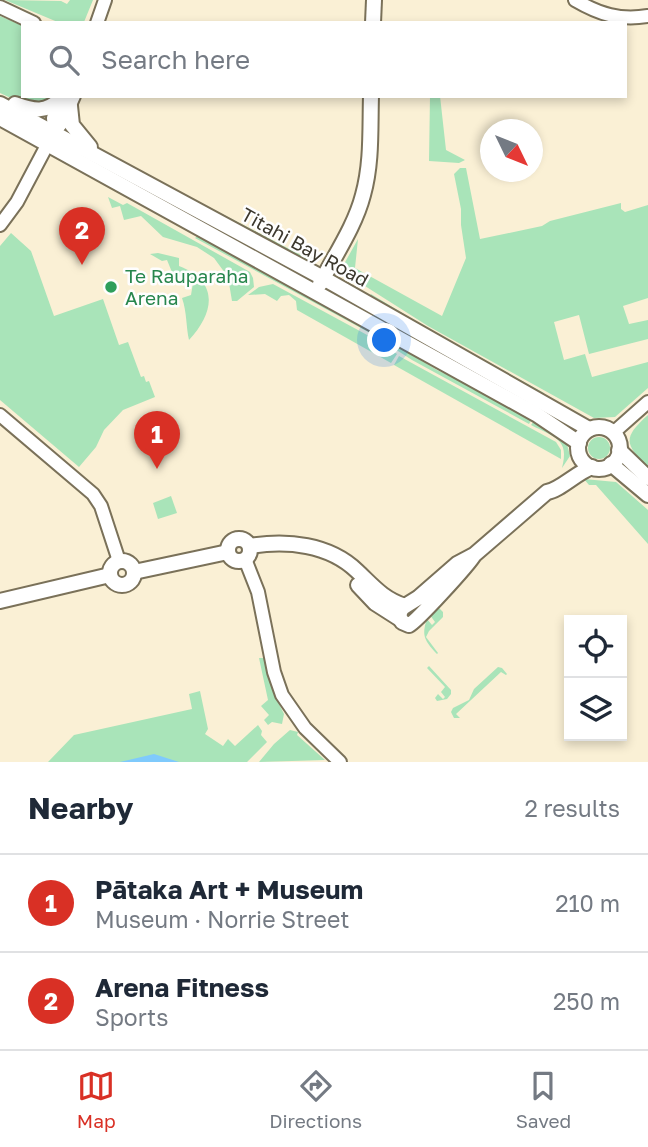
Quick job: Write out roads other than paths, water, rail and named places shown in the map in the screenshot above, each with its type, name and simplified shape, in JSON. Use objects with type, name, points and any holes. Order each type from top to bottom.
[{"type":"main road","points":[[373,21],[374,0]]},
{"type":"main road","points":[[315,292],[356,215],[363,196],[368,163],[371,98]]},
{"type":"main road","points":[[0,102],[42,111],[67,99],[75,131],[102,157]]},
{"type":"main road","name":"Titahi Bay Road","points":[[0,102],[51,138],[315,292],[536,414],[578,446]]},
{"type":"main road","name":"Titahi Bay Road","points":[[0,118],[102,157],[323,278],[589,429]]},
{"type":"main road","points":[[404,610],[457,564],[474,555],[547,492],[554,491],[578,472],[611,464],[619,450],[618,439],[605,428],[589,429],[571,463],[549,484],[547,492]]},
{"type":"main road","points":[[578,446],[582,460],[592,467]]},
{"type":"main road","points":[[619,450],[648,478]]},
{"type":"main road","points":[[611,464],[648,495]]},
{"type":"main road","points":[[134,572],[228,552],[230,544],[236,539],[244,540],[247,553],[267,543],[295,543],[337,554],[384,597],[404,610],[416,607],[419,617],[464,570],[474,555]]},
{"type":"main road","points":[[119,561],[130,564],[134,572],[131,580],[124,585],[115,582],[110,575],[112,566],[119,561]]},
{"type":"main road","points":[[0,601],[110,575]]},
{"type":"street","points":[[98,21],[105,0]]},
{"type":"street","points":[[575,0],[610,16],[648,16]]},
{"type":"street","points":[[0,8],[29,21]]},
{"type":"street","points":[[0,225],[17,202],[51,138],[53,118],[67,99]]},
{"type":"street","points":[[613,433],[648,402]]},
{"type":"street","points":[[0,415],[93,494],[101,506],[119,561]]},
{"type":"street","points":[[247,553],[274,672],[282,695],[305,728],[340,762]]},
{"type":"water","points":[[154,754],[179,762],[120,762]]},
{"type":"place","name":"Arena Fitness","points":[[82,265]]},
{"type":"place","name":"Te Rauparaha Arena","points":[[111,287]]},
{"type":"place","name":"Pātaka Art + Museum","points":[[157,469]]}]
